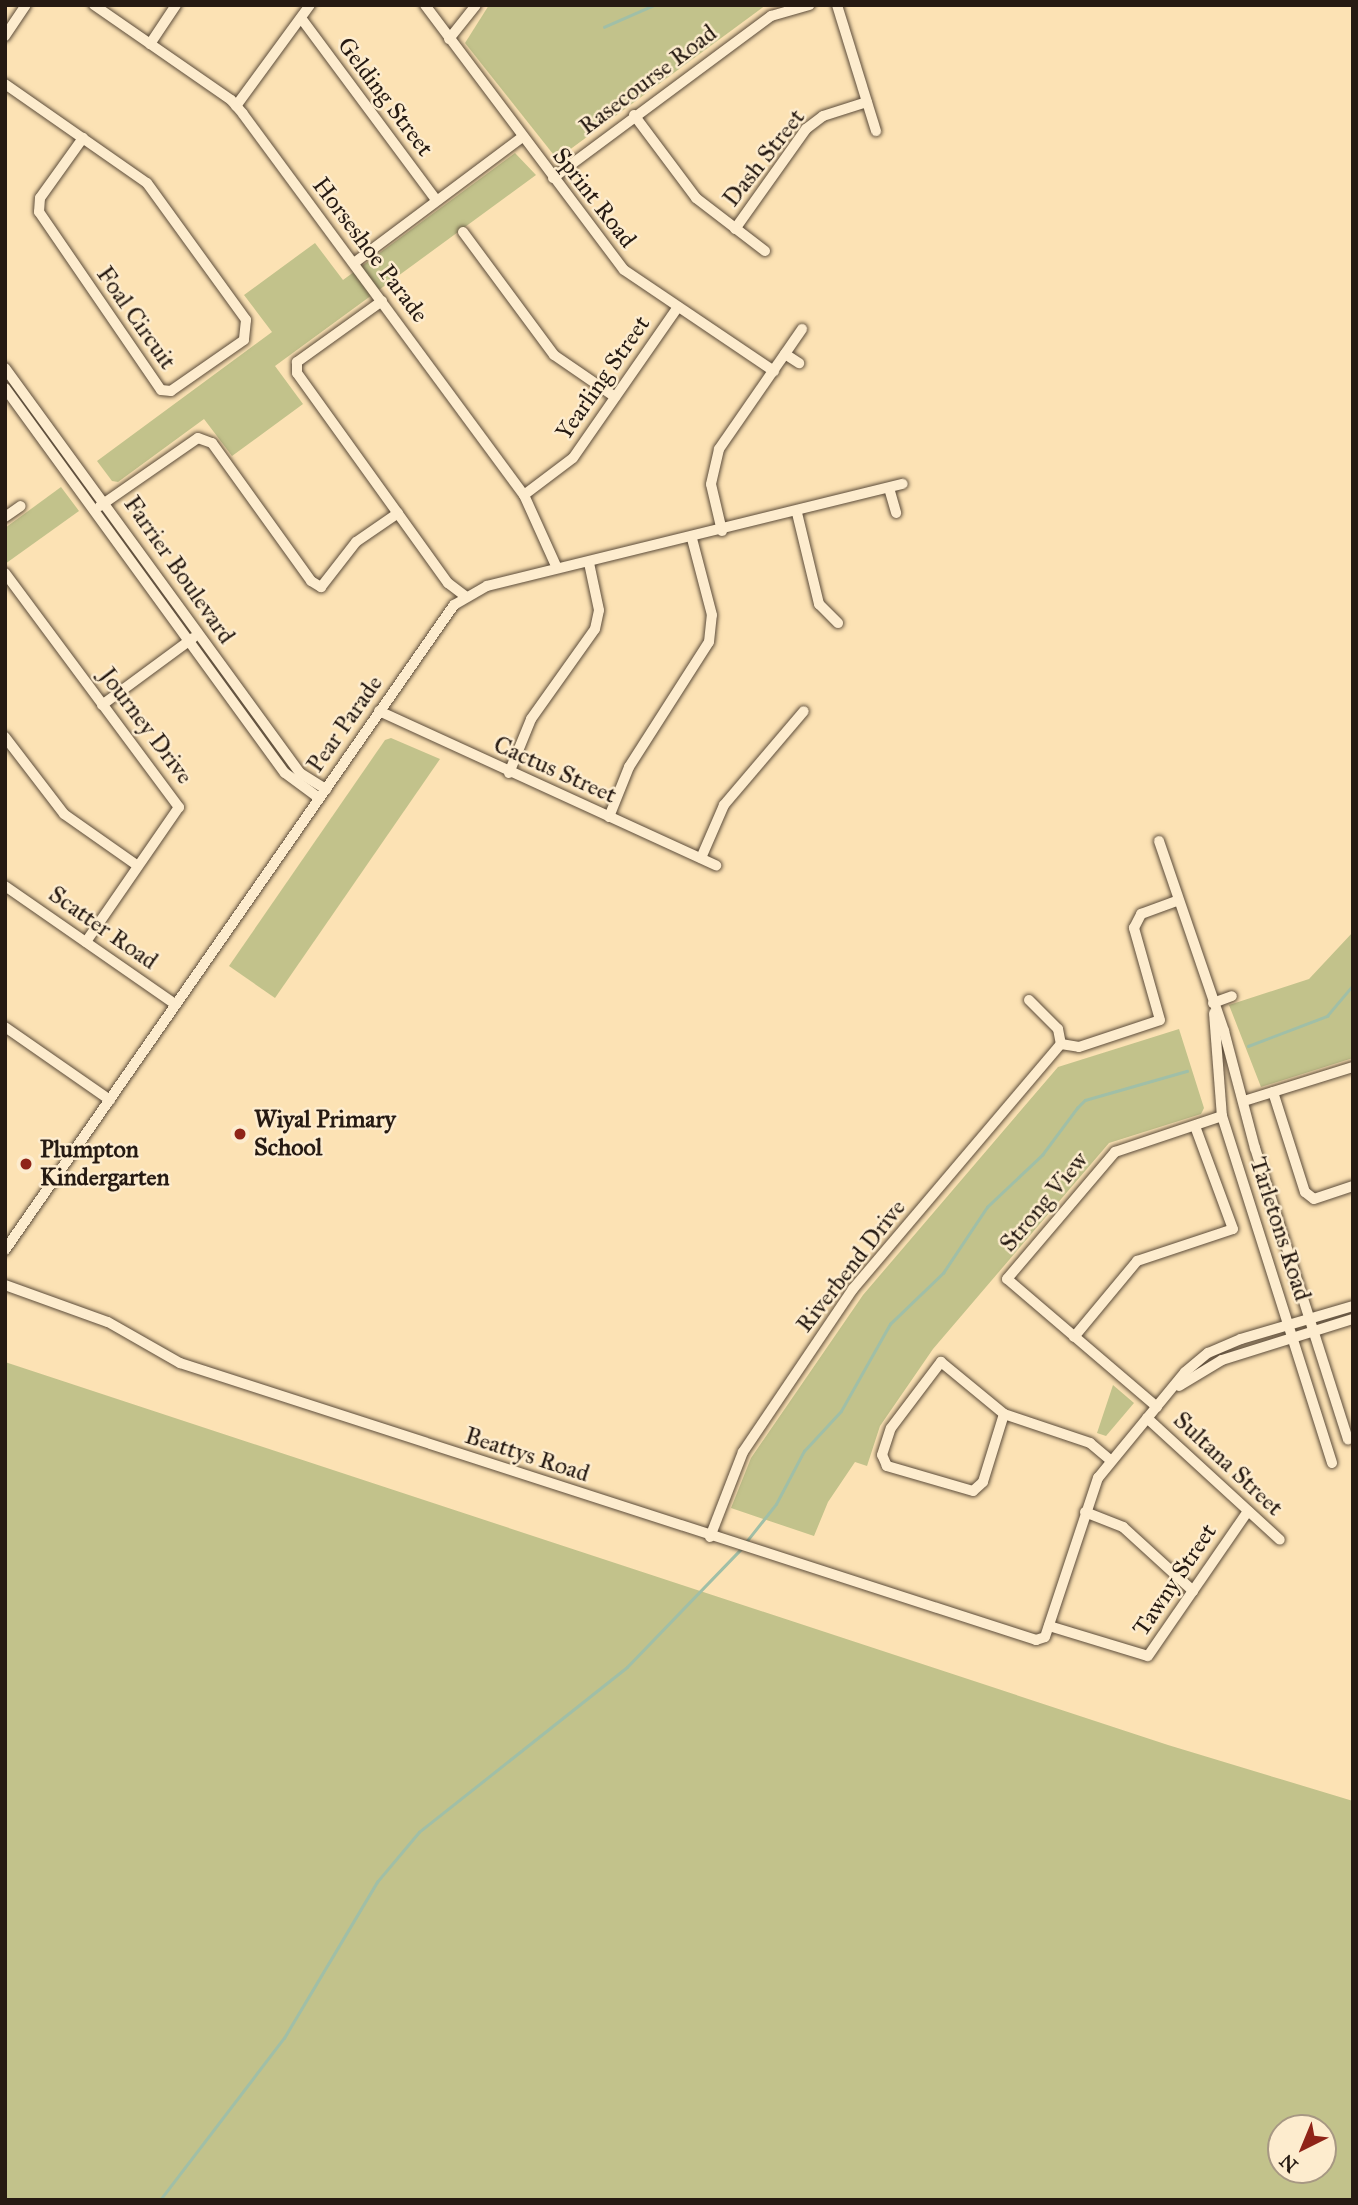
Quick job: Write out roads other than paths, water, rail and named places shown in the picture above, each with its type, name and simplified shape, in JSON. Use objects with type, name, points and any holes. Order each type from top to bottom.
[{"type":"street","points":[[5,36],[26,5]]},
{"type":"street","name":"Horseshoe Parade","points":[[94,5],[236,106],[524,495],[556,568]]},
{"type":"street","points":[[150,44],[176,5]]},
{"type":"street","points":[[236,106],[310,5]]},
{"type":"street","name":"Sprint Road","points":[[425,5],[521,138],[624,270],[774,371]]},
{"type":"street","points":[[449,39],[476,5]]},
{"type":"street","name":"Rasecourse Road","points":[[553,178],[771,16],[809,5]]},
{"type":"street","points":[[837,5],[876,131]]},
{"type":"street","name":"Gelding Street","points":[[301,18],[436,201]]},
{"type":"street","name":"Foal Circuit","points":[[5,84],[83,138],[147,183],[246,320],[244,340],[171,391],[161,390],[39,212],[40,198],[83,138]]},
{"type":"street","name":"Dash Street","points":[[735,229],[806,129],[823,116],[867,102]]},
{"type":"street","name":"Dash Street","points":[[635,115],[696,198],[765,251]]},
{"type":"street","points":[[354,264],[521,138]]},
{"type":"street","points":[[463,232],[554,355],[615,397]]},
{"type":"street","points":[[382,300],[298,362],[297,373],[448,583],[465,596],[556,568],[589,564],[903,484]]},
{"type":"street","name":"Yearling Street","points":[[524,495],[573,458],[678,307]]},
{"type":"street","points":[[722,531],[711,484],[716,458],[802,329]]},
{"type":"street","points":[[785,354],[799,363]]},
{"type":"street","name":"Farrier Boulevard","points":[[5,368],[100,506],[188,642],[285,773],[323,794]]},
{"type":"street","name":"Farrier Boulevard","points":[[5,388],[100,506],[300,773],[323,794]]},
{"type":"street","points":[[100,506],[168,456],[198,438],[212,443],[321,587],[328,584],[356,542],[398,513]]},
{"type":"street","points":[[889,488],[896,513]]},
{"type":"street","points":[[5,517],[21,506]]},
{"type":"street","points":[[797,513],[819,604],[838,623]]},
{"type":"street","points":[[609,817],[629,767],[709,642],[712,615],[692,539]]},
{"type":"street","points":[[509,773],[531,719],[595,629],[599,610],[589,564]]},
{"type":"street","name":"Journey Drive","points":[[6,576],[179,807],[86,942]]},
{"type":"street","name":"Pear Parade","points":[[5,1250],[379,711],[465,596]]},
{"type":"street","points":[[103,705],[197,635]]},
{"type":"street","name":"Cactus Street","points":[[379,711],[509,773],[716,864]]},
{"type":"street","points":[[701,858],[724,804],[804,711]]},
{"type":"street","points":[[5,737],[64,814],[138,866]]},
{"type":"street","name":"Tarletons Road","points":[[1159,841],[1244,1101],[1309,1333],[1348,1440]]},
{"type":"street","name":"Scatter Road","points":[[5,886],[176,1005]]},
{"type":"street","points":[[1029,1000],[1058,1029],[1061,1044],[1079,1047],[1160,1020],[1134,928],[1141,914],[1179,900]]},
{"type":"street","points":[[1213,1003],[1232,996]]},
{"type":"street","name":"Tarletons Road","points":[[1213,1003],[1222,1116],[1332,1464]]},
{"type":"street","points":[[5,1027],[110,1100]]},
{"type":"street","name":"Riverbend Drive","points":[[710,1537],[743,1452],[853,1289],[1061,1044]]},
{"type":"street","points":[[1244,1101],[1353,1067]]},
{"type":"street","points":[[1273,1092],[1309,1197],[1353,1186]]},
{"type":"street","name":"Strong View","points":[[1157,1407],[1007,1279],[1115,1152],[1222,1116]]},
{"type":"street","points":[[1074,1336],[1138,1261],[1233,1229],[1195,1126]]},
{"type":"street","name":"Beattys Road","points":[[5,1285],[108,1322],[180,1363],[710,1537],[1037,1640],[1047,1631]]},
{"type":"street","points":[[1047,1631],[1085,1512],[1110,1460],[1168,1394],[1208,1353],[1353,1306]]},
{"type":"street","points":[[1168,1394],[1222,1360],[1353,1319]]},
{"type":"street","points":[[1004,1414],[983,1482],[973,1491],[887,1466],[882,1455],[891,1428],[941,1362],[1004,1414],[1090,1443],[1110,1460]]},
{"type":"street","name":"Sultana Street","points":[[1147,1418],[1280,1540]]},
{"type":"street","name":"Tawny Street","points":[[1047,1631],[1149,1656],[1248,1511]]},
{"type":"street","points":[[1085,1512],[1123,1527],[1193,1591]]},
{"type":"waterway","points":[[604,27],[654,5]]},
{"type":"waterway","points":[[1248,1046],[1327,1016],[1353,985]]},
{"type":"waterway","points":[[746,1542],[776,1504],[804,1451],[841,1411],[890,1324],[943,1273],[987,1207],[1042,1155],[1077,1108],[1085,1100],[1187,1071]]},
{"type":"waterway","points":[[160,2200],[284,2038],[377,1882],[419,1832],[627,1667],[742,1548]]},
{"type":"place","name":"Wiyal Primary School","points":[[240,1134]]},
{"type":"place","name":"Plumpton Kindergarten","points":[[26,1164]]}]
